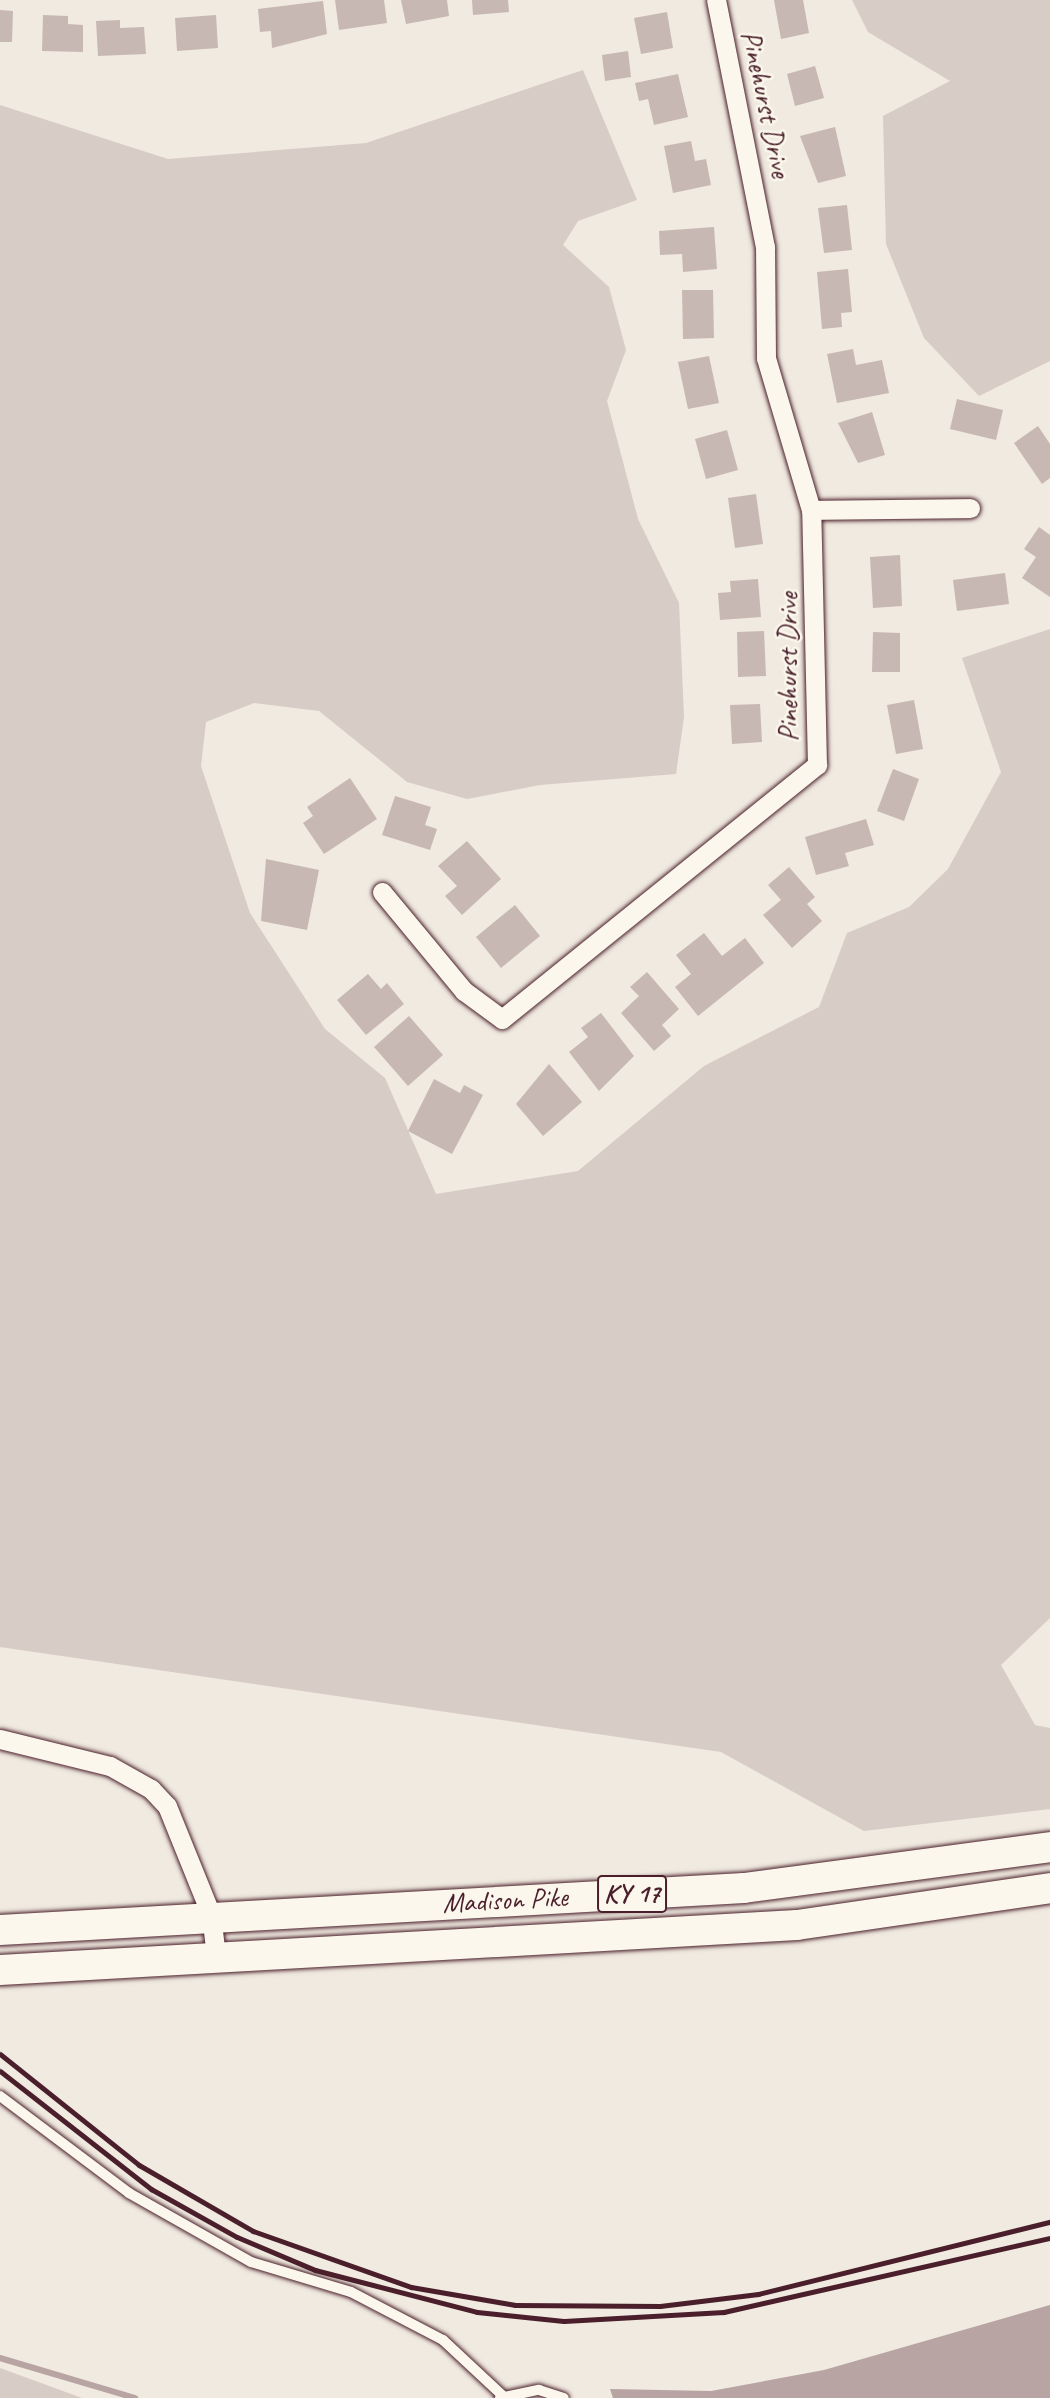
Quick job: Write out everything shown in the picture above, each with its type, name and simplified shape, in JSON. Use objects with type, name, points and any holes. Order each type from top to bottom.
[{"type":"main road","name":"Madison Pike","points":[[0,1930],[211,1915],[744,1888],[1050,1847]]},
{"type":"main road","name":"Madison Pike","points":[[4,1969],[216,1953],[797,1925],[1050,1888]]},
{"type":"street","name":"Pinehurst Drive","points":[[382,892],[464,991],[502,1018],[817,765],[811,510],[766,358],[765,247],[716,0]]},
{"type":"street","points":[[811,510],[970,508]]},
{"type":"street","points":[[0,1739],[110,1766],[152,1789],[167,1806],[211,1915],[216,1953]]},
{"type":"lane","points":[[0,2096],[129,2193],[251,2262],[351,2292],[443,2340],[501,2397],[538,2390],[564,2398]]},
{"type":"shaded area","points":[[852,0],[1050,0],[1050,361],[979,396],[924,338],[886,244],[883,116],[950,81],[868,32]]},
{"type":"shaded area","points":[[583,70],[637,200],[578,221],[563,245],[609,287],[626,350],[607,401],[638,519],[679,603],[684,717],[676,774],[540,785],[467,799],[407,782],[319,711],[254,703],[206,722],[201,766],[250,913],[325,1029],[385,1078],[436,1194],[578,1171],[704,1066],[819,1007],[847,933],[909,907],[948,869],[1001,772],[962,658],[1050,629],[1050,1618],[1001,1665],[1035,1725],[1050,1728],[1050,1809],[864,1831],[721,1752],[0,1647],[0,105],[168,159],[366,143]]},
{"type":"shaded area","points":[[1050,2305],[1050,2398],[613,2398],[610,2389],[711,2391],[824,2370]]},
{"type":"shaded area","points":[[0,2368],[82,2398],[0,2398]]},
{"type":"building","points":[[335,0],[384,0],[387,23],[339,30]]},
{"type":"building","points":[[401,0],[447,0],[449,16],[406,24]]},
{"type":"building","points":[[472,0],[508,0],[509,12],[473,15]]},
{"type":"building","points":[[774,0],[803,0],[809,33],[781,39]]},
{"type":"building","points":[[323,1],[327,34],[272,48],[271,31],[260,32],[258,9]]},
{"type":"building","points":[[0,10],[13,11],[12,42],[0,42]]},
{"type":"building","points":[[667,12],[673,48],[641,54],[634,18]]},
{"type":"building","points":[[43,15],[68,16],[68,24],[83,25],[83,52],[42,51]]},
{"type":"building","points":[[216,15],[218,48],[177,51],[175,18]]},
{"type":"building","points":[[120,20],[120,28],[144,27],[146,54],[98,56],[96,21]]},
{"type":"building","points":[[628,51],[631,77],[605,81],[602,55]]},
{"type":"building","points":[[815,66],[824,98],[795,106],[787,74]]},
{"type":"building","points":[[678,74],[688,117],[654,125],[648,99],[639,101],[635,83]]},
{"type":"building","points":[[835,127],[846,176],[818,183],[800,136]]},
{"type":"building","points":[[691,141],[695,161],[706,159],[711,185],[673,193],[664,146]]},
{"type":"building","points":[[847,205],[852,250],[824,253],[818,208]]},
{"type":"building","points":[[714,227],[717,269],[683,272],[682,254],[660,255],[659,231]]},
{"type":"building","points":[[848,269],[852,312],[841,313],[842,327],[822,329],[817,272]]},
{"type":"building","points":[[682,290],[713,290],[714,338],[683,339]]},
{"type":"building","points":[[853,349],[856,365],[882,360],[889,393],[837,403],[827,354]]},
{"type":"building","points":[[709,356],[719,403],[688,409],[678,362]]},
{"type":"building","points":[[957,399],[1003,410],[996,440],[950,429]]},
{"type":"building","points":[[872,412],[885,455],[858,463],[838,423]]},
{"type":"building","points":[[1038,426],[1050,444],[1050,478],[1042,484],[1014,443]]},
{"type":"building","points":[[727,430],[738,470],[706,479],[695,439]]},
{"type":"building","points":[[756,494],[763,544],[735,548],[728,498]]},
{"type":"building","points":[[1039,527],[1050,535],[1050,597],[1022,578],[1036,557],[1024,549]]},
{"type":"building","points":[[900,555],[902,606],[873,608],[870,557]]},
{"type":"building","points":[[1005,573],[1009,604],[957,611],[953,580]]},
{"type":"building","points":[[758,579],[761,617],[720,620],[718,593],[731,592],[730,581]]},
{"type":"building","points":[[764,631],[766,676],[738,677],[737,632]]},
{"type":"building","points":[[873,632],[900,633],[900,672],[872,672]]},
{"type":"building","points":[[914,700],[923,749],[896,754],[887,705]]},
{"type":"building","points":[[760,704],[762,742],[732,744],[730,705]]},
{"type":"building","points":[[893,769],[919,779],[904,821],[877,811]]},
{"type":"building","points":[[350,778],[377,819],[324,854],[303,823],[313,816],[307,807]]},
{"type":"building","points":[[395,796],[431,807],[425,825],[437,829],[430,850],[382,835]]},
{"type":"building","points":[[866,819],[874,845],[845,853],[849,866],[816,875],[805,837]]},
{"type":"building","points":[[467,841],[501,879],[462,915],[445,896],[457,886],[438,866]]},
{"type":"building","points":[[266,859],[319,870],[307,930],[261,921]]},
{"type":"building","points":[[789,867],[815,897],[807,904],[822,921],[792,948],[763,915],[781,900],[768,885]]},
{"type":"building","points":[[515,905],[540,936],[501,968],[476,937]]},
{"type":"building","points":[[704,933],[722,956],[745,938],[764,963],[698,1016],[675,987],[691,974],[676,955]]},
{"type":"building","points":[[647,972],[679,1009],[662,1025],[671,1036],[654,1051],[621,1013],[639,996],[630,987]]},
{"type":"building","points":[[368,974],[381,989],[387,983],[404,1004],[366,1035],[337,1000]]},
{"type":"building","points":[[601,1013],[634,1056],[599,1091],[569,1052],[588,1037],[581,1028]]},
{"type":"building","points":[[409,1016],[443,1055],[408,1086],[374,1047]]},
{"type":"building","points":[[549,1064],[582,1102],[543,1136],[516,1104]]},
{"type":"building","points":[[434,1079],[460,1093],[464,1085],[483,1095],[452,1154],[408,1131]]},
{"type":"waterway","points":[[0,2358],[135,2398]]},
{"type":"railway","points":[[0,2054],[139,2165],[253,2231],[411,2287],[515,2305],[660,2306],[758,2294],[1050,2222]]},
{"type":"railway","points":[[0,2071],[151,2189],[237,2237],[315,2270],[477,2312],[564,2321],[724,2312],[1050,2238]]}]
